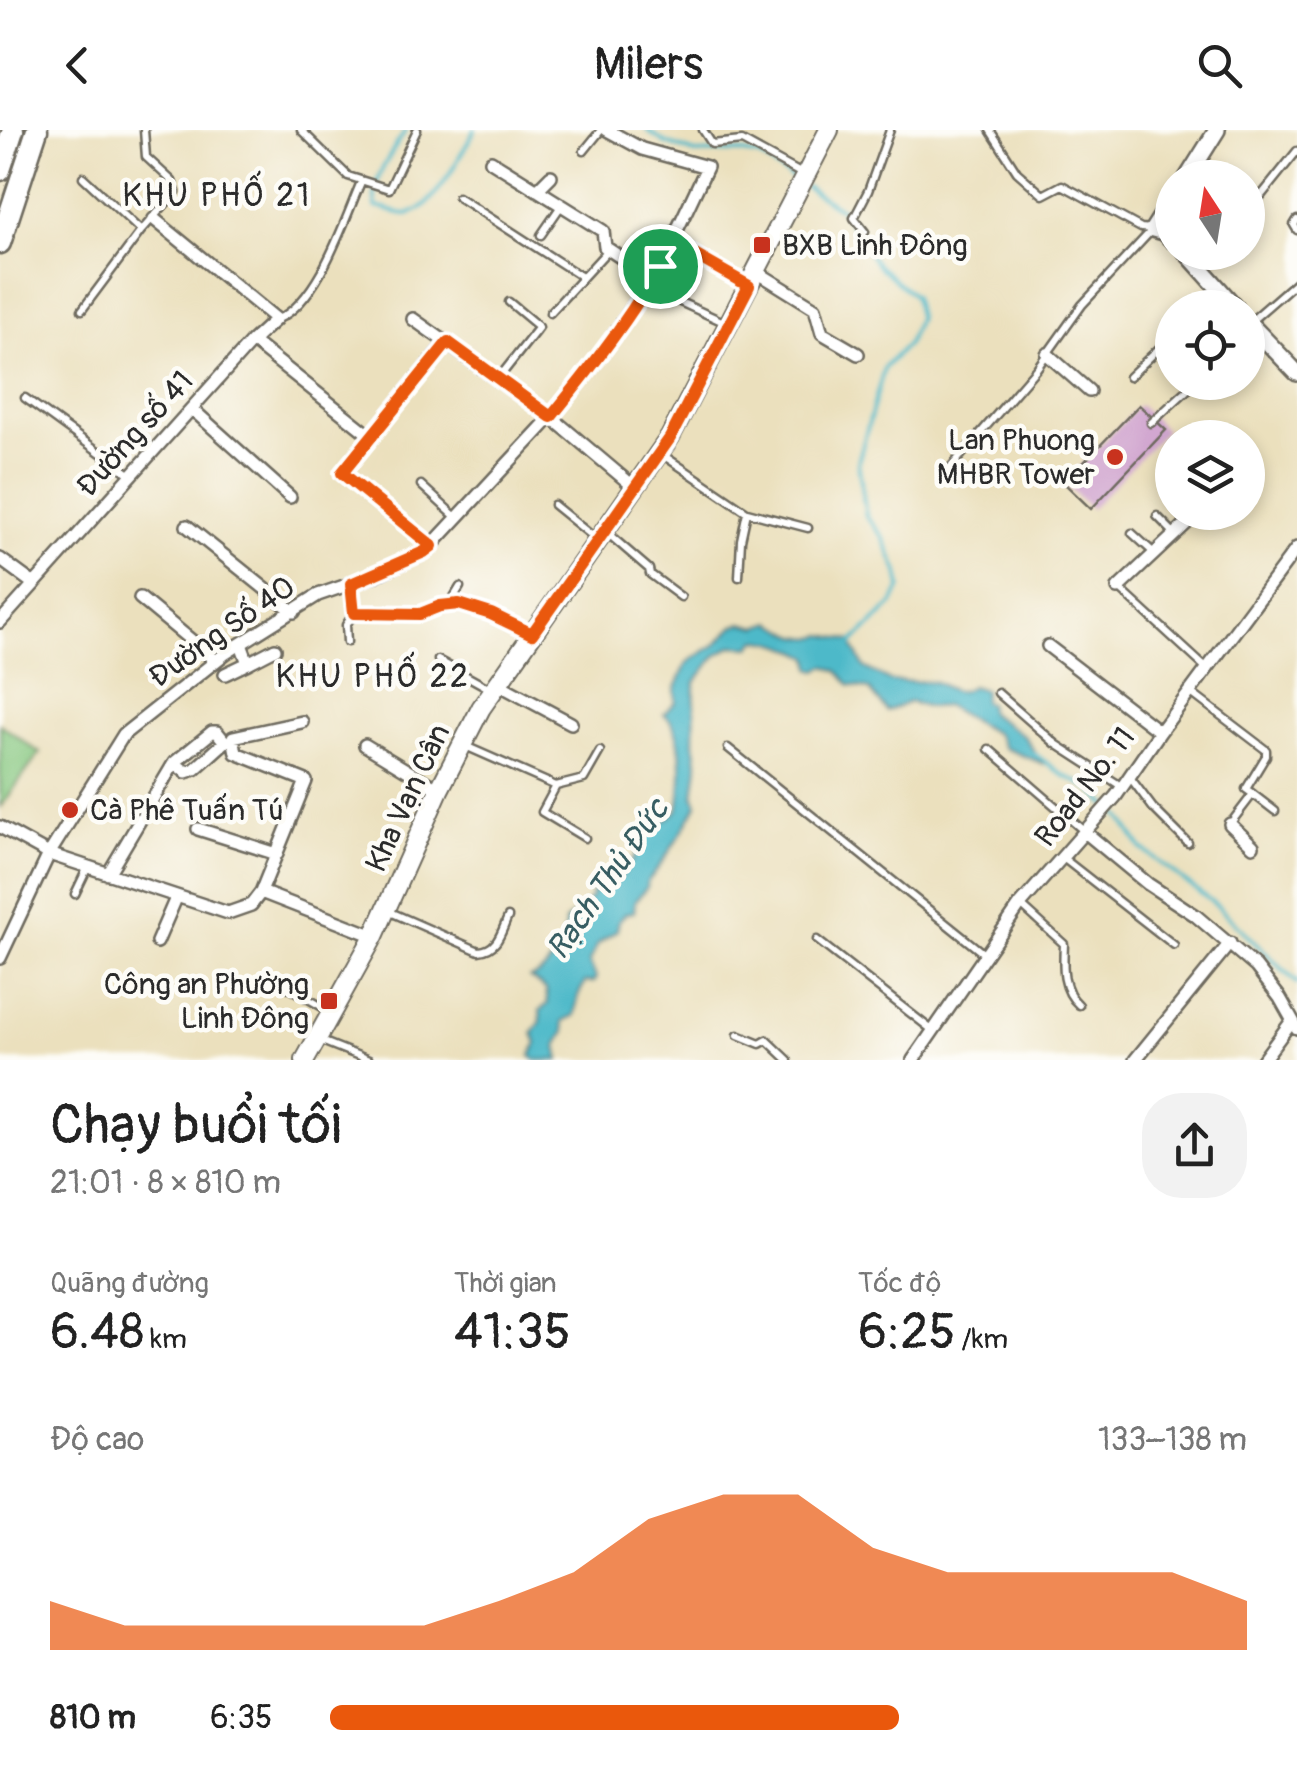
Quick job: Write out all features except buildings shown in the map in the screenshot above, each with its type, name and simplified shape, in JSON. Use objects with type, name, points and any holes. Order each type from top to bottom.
[{"type":"highway","points":[[0,170],[13,130]]},
{"type":"highway","points":[[0,243],[36,130]]},
{"type":"main road","points":[[805,176],[829,130]]},
{"type":"main road","name":"Kha Vạn Cân","points":[[305,1060],[387,911],[462,745],[496,687],[659,452],[805,176]]},
{"type":"street","name":"Đường Số 40","points":[[0,958],[49,854],[124,734],[216,660],[318,595],[432,546],[551,417],[595,363],[677,245],[707,167],[642,148],[604,130]]},
{"type":"street","points":[[1198,160],[1217,130]]},
{"type":"street","points":[[491,161],[602,231],[608,249],[652,278]]},
{"type":"street","points":[[538,190],[551,176]]},
{"type":"street","points":[[154,219],[276,320]]},
{"type":"street","points":[[1208,270],[1220,289]]},
{"type":"street","points":[[753,279],[815,308],[822,333],[858,354]]},
{"type":"street","points":[[413,319],[551,417],[634,488]]},
{"type":"street","name":"Đường số 41","points":[[0,622],[252,341],[276,320]]},
{"type":"street","points":[[252,341],[372,437]]},
{"type":"street","points":[[342,473],[448,342]]},
{"type":"street","points":[[1265,342],[1297,373]]},
{"type":"street","points":[[1047,354],[1090,391]]},
{"type":"street","points":[[192,409],[290,497]]},
{"type":"street","points":[[187,526],[294,612]]},
{"type":"street","points":[[1116,586],[1179,530]]},
{"type":"street","name":"Road No. 11","points":[[914,1059],[1020,904],[1122,786],[1297,549]]},
{"type":"street","points":[[0,559],[34,584]]},
{"type":"street","points":[[140,598],[216,660]]},
{"type":"street","points":[[240,644],[248,663]]},
{"type":"street","points":[[1048,646],[1160,732]]},
{"type":"street","points":[[226,674],[274,649]]},
{"type":"street","points":[[496,687],[570,724]]},
{"type":"street","points":[[0,827],[49,854],[176,898],[228,913],[252,905],[261,892],[306,781],[236,753],[234,737],[302,722]]},
{"type":"street","points":[[365,745],[439,790]]},
{"type":"street","points":[[108,874],[174,763]]},
{"type":"street","points":[[1230,824],[1253,846]]},
{"type":"street","points":[[198,829],[277,854]]},
{"type":"street","points":[[1087,830],[1148,884],[1195,914],[1230,944],[1256,967],[1280,998],[1294,1025],[1263,1060]]},
{"type":"street","points":[[261,892],[374,936]]},
{"type":"street","points":[[157,942],[176,898]]},
{"type":"street","points":[[1134,1060],[1230,944]]},
{"type":"lane","points":[[82,310],[141,231],[176,192],[172,181],[146,156],[144,130]]},
{"type":"lane","points":[[300,130],[339,168],[361,182],[389,188],[417,130]]},
{"type":"lane","points":[[584,151],[604,130]]},
{"type":"lane","points":[[704,130],[712,144],[742,141],[805,176]]},
{"type":"lane","points":[[865,232],[854,218],[868,192],[890,130]]},
{"type":"lane","points":[[990,130],[1017,172],[1043,195],[1062,185],[1141,228],[1153,229]]},
{"type":"lane","points":[[1265,191],[1297,152]]},
{"type":"lane","points":[[83,177],[141,231]]},
{"type":"lane","points":[[276,320],[290,314],[318,278],[361,182]]},
{"type":"lane","points":[[458,197],[582,278]]},
{"type":"lane","points":[[541,235],[562,205]]},
{"type":"lane","points":[[1297,220],[1297,230]]},
{"type":"lane","points":[[945,474],[1047,354],[1082,305],[1153,229]]},
{"type":"lane","points":[[677,245],[753,279]]},
{"type":"lane","points":[[550,313],[608,249]]},
{"type":"lane","points":[[1265,312],[1297,281]]},
{"type":"lane","points":[[666,296],[729,324]]},
{"type":"lane","points":[[498,379],[540,327],[509,302]]},
{"type":"lane","points":[[1129,377],[1155,352]]},
{"type":"lane","points":[[25,398],[132,475]]},
{"type":"lane","points":[[1152,423],[1177,400]]},
{"type":"lane","points":[[659,452],[747,512],[808,528]]},
{"type":"lane","points":[[342,473],[432,546]]},
{"type":"lane","points":[[421,485],[458,518]]},
{"type":"lane","points":[[554,505],[650,568],[650,574],[681,596]]},
{"type":"lane","points":[[738,577],[747,512]]},
{"type":"lane","points":[[1171,530],[1175,534]]},
{"type":"lane","points":[[1132,533],[1154,553]]},
{"type":"lane","points":[[346,642],[346,625],[354,613],[351,584]]},
{"type":"lane","points":[[1116,586],[1207,668]]},
{"type":"lane","points":[[459,604],[454,596],[460,587]]},
{"type":"lane","points":[[354,613],[420,614],[459,604],[532,634]]},
{"type":"lane","points":[[438,660],[496,687]]},
{"type":"lane","points":[[1190,692],[1266,750],[1246,789],[1275,812]]},
{"type":"lane","points":[[998,693],[1056,744],[1152,808],[1188,842]]},
{"type":"lane","points":[[462,745],[556,786],[584,779],[600,752]]},
{"type":"lane","points":[[728,748],[985,954]]},
{"type":"lane","points":[[989,748],[1087,830]]},
{"type":"lane","points":[[556,786],[542,812],[585,838]]},
{"type":"lane","points":[[1230,824],[1252,794]]},
{"type":"lane","points":[[1063,858],[1174,945]]},
{"type":"lane","points":[[76,894],[88,868]]},
{"type":"lane","points":[[1020,904],[1064,944],[1062,972],[1072,999],[1080,1005]]},
{"type":"lane","points":[[387,911],[479,951],[497,942],[508,918]]},
{"type":"lane","points":[[818,940],[932,1030]]},
{"type":"lane","points":[[272,978],[332,1013]]},
{"type":"lane","points":[[738,1036],[760,1044],[768,1040],[788,1060]]},
{"type":"lane","points":[[318,1039],[368,1060]]},
{"type":"green space","points":[[0,724],[40,753],[0,808]]},
{"type":"water","name":"Rạch Thủ Đức","points":[[772,622],[797,636],[824,635],[850,640],[864,667],[890,681],[935,682],[954,691],[971,686],[984,690],[983,702],[988,704],[989,713],[1024,736],[1042,763],[1004,748],[996,734],[946,706],[909,702],[887,711],[869,689],[850,685],[838,671],[826,666],[812,669],[810,657],[791,648],[757,640],[751,647],[732,646],[716,656],[695,682],[697,805],[635,901],[634,912],[626,913],[617,930],[598,944],[589,962],[596,977],[594,982],[585,982],[575,1015],[563,1022],[565,1032],[557,1045],[560,1060],[536,1060],[531,1056],[537,1043],[533,1033],[541,1021],[540,1010],[548,1004],[546,989],[530,978],[544,970],[555,955],[565,922],[590,899],[592,892],[609,888],[621,876],[648,826],[662,823],[678,810],[679,745],[664,714],[676,702],[675,690],[687,663],[715,645],[734,626],[742,623],[758,627]]},
{"type":"waterway","name":"Rạch Thủ Đức","points":[[406,130],[384,167],[375,197],[376,207],[407,214],[417,211],[437,193],[475,130]]},
{"type":"waterway","name":"Rạch Thủ Đức","points":[[647,130],[664,142],[695,153],[739,152],[759,156],[794,179]]},
{"type":"waterway","name":"Rạch Thủ Đức","points":[[806,187],[844,211],[878,266],[914,296],[918,318],[908,343],[884,368],[858,462],[866,516],[883,537],[901,587],[893,604],[851,644]]},
{"type":"waterway","points":[[1035,754],[1089,788],[1122,819],[1141,848],[1216,905],[1297,983]]},
{"type":"place","name":"BXB Linh Đông","points":[[762,245]]},
{"type":"place","name":"Lan Phuong MHBR Tower","points":[[1115,457]]},
{"type":"place","name":"Cà Phê Tuấn Tú","points":[[70,810]]},
{"type":"place","name":"Công an Phường Linh Đông","points":[[329,1001]]},
{"type":"district","name":"KHU PHỐ 21","points":[[217,196]]},
{"type":"district","name":"KHU PHỐ 22","points":[[373,677]]},
{"type":"route","points":[[672,242],[749,286],[670,438],[532,634],[459,604],[411,615],[354,613],[351,584],[432,546],[342,473],[448,342],[551,417],[595,363],[660,266],[672,242]]}]
